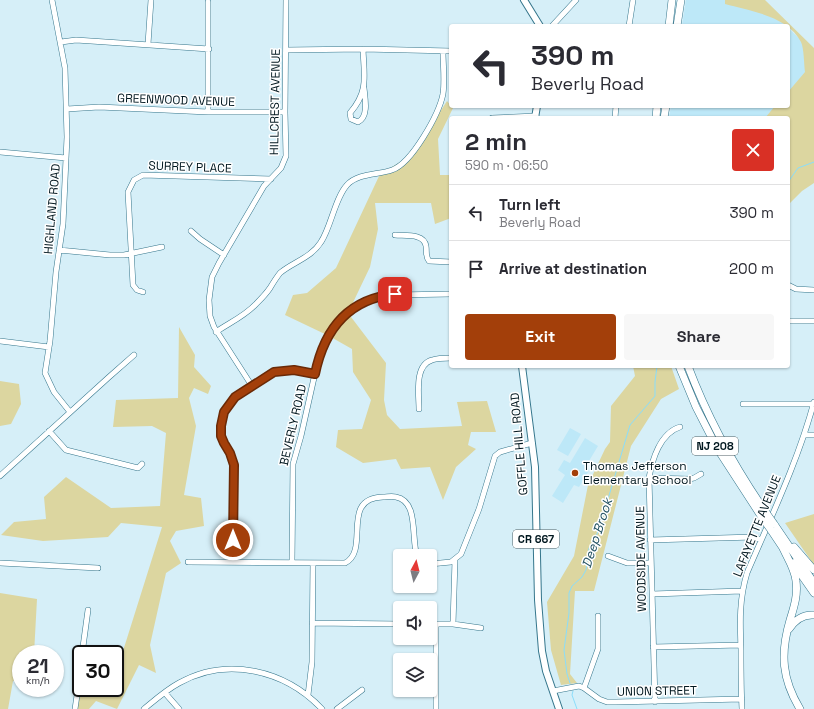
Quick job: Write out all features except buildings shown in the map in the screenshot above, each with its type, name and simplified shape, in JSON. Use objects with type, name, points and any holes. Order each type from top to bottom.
[{"type":"highway","points":[[669,24],[672,0]]},
{"type":"highway","points":[[678,24],[681,0]]},
{"type":"highway","name":"NJ 208","points":[[681,368],[696,408],[716,448],[765,516]]},
{"type":"highway","name":"NJ 208","points":[[689,368],[703,404],[723,444],[772,527],[814,583]]},
{"type":"highway","points":[[772,527],[814,570]]},
{"type":"highway","name":"NJ 208","points":[[772,527],[781,544],[814,593]]},
{"type":"highway","points":[[781,544],[795,575],[797,586],[784,653],[785,675],[789,689],[800,709]]},
{"type":"highway","points":[[786,638],[790,627],[797,619],[806,615],[814,615]]},
{"type":"main road","points":[[524,0],[539,24]]},
{"type":"main road","name":"GOFFLE HILL ROAD","points":[[522,368],[535,467],[539,620],[544,665],[559,709]]},
{"type":"street","name":"HIGHLAND ROAD","points":[[52,0],[65,68],[67,109],[63,224],[56,272],[49,347],[45,367],[46,376],[54,392],[70,412]]},
{"type":"street","points":[[148,44],[151,0]]},
{"type":"street","name":"HILLCREST AVENUE","points":[[252,386],[216,332],[210,316],[208,300],[214,272],[264,186],[281,168],[286,156],[286,0]]},
{"type":"street","points":[[554,24],[576,0]]},
{"type":"street","points":[[629,24],[633,0]]},
{"type":"street","points":[[208,2],[208,112]]},
{"type":"street","points":[[61,42],[76,40],[208,49]]},
{"type":"street","points":[[364,49],[364,88],[366,103],[363,118],[358,122],[351,119],[350,113],[361,99],[364,88]]},
{"type":"street","points":[[286,50],[364,49],[449,51]]},
{"type":"street","points":[[216,332],[255,305],[281,273],[309,255],[316,248],[322,241],[342,193],[348,183],[364,176],[393,170],[411,155],[441,103],[443,89],[443,51]]},
{"type":"street","name":"GREENWOOD AVENUE","points":[[67,109],[99,107],[208,112],[285,112]]},
{"type":"street","points":[[0,152],[66,158]]},
{"type":"street","name":"SURREY PLACE","points":[[143,292],[137,290],[132,285],[128,192],[131,183],[137,177],[142,175],[271,179]]},
{"type":"street","points":[[191,231],[205,243],[224,255]]},
{"type":"street","points":[[395,235],[417,236],[422,239],[426,245],[427,257],[429,261],[449,262]]},
{"type":"street","points":[[59,250],[110,255],[131,254],[162,247]]},
{"type":"street","points":[[790,286],[796,289],[814,290]]},
{"type":"street","name":"BEVERLY ROAD","points":[[292,562],[293,464],[301,436],[320,352],[328,337],[340,320],[353,309],[372,299],[387,295],[449,294]]},
{"type":"street","points":[[790,321],[814,321]]},
{"type":"street","points":[[0,342],[49,347]]},
{"type":"street","points":[[0,476],[134,356]]},
{"type":"street","points":[[420,409],[420,374],[422,368],[426,363],[432,360],[449,358]]},
{"type":"street","points":[[233,562],[234,465],[230,453],[222,439],[221,426],[224,412],[235,397],[268,375],[278,371],[294,370],[315,374]]},
{"type":"street","points":[[743,404],[814,403]]},
{"type":"street","name":"LAFAYETTE AVENUE","points":[[742,709],[740,602],[742,591],[747,573],[794,462],[814,403]]},
{"type":"street","name":"WOODSIDE AVENUE","points":[[655,702],[649,478],[653,459],[662,441],[674,429],[680,427]]},
{"type":"street","points":[[49,431],[66,450],[138,468],[142,464]]},
{"type":"street","points":[[804,435],[814,435]]},
{"type":"street","points":[[437,564],[455,560],[461,554],[479,509],[495,456],[500,452],[532,443]]},
{"type":"street","points":[[649,478],[689,479],[701,474]]},
{"type":"street","points":[[188,562],[342,563],[350,559],[354,552],[360,509],[365,502],[372,497],[396,497],[401,498],[407,503],[411,511],[416,549]]},
{"type":"street","points":[[650,540],[754,537],[761,540]]},
{"type":"street","points":[[608,556],[628,563],[651,563]]},
{"type":"street","points":[[453,624],[455,560]]},
{"type":"street","points":[[308,696],[312,662],[313,562]]},
{"type":"street","points":[[0,563],[98,568]]},
{"type":"street","points":[[652,594],[742,591]]},
{"type":"street","points":[[83,645],[88,610]]},
{"type":"street","points":[[553,691],[575,686],[584,688],[598,649],[598,616]]},
{"type":"street","points":[[312,623],[393,624]]},
{"type":"street","points":[[437,624],[453,624],[482,628]]},
{"type":"street","points":[[436,645],[436,709]]},
{"type":"street","points":[[653,648],[740,645]]},
{"type":"street","points":[[144,709],[179,683],[200,674],[238,669],[270,675],[286,681],[308,696],[322,709]]},
{"type":"street","name":"UNION STREET","points":[[584,688],[599,699],[607,702],[742,699]]},
{"type":"street","points":[[337,709],[362,690]]},
{"type":"street","points":[[165,692],[179,709]]},
{"type":"street","points":[[75,709],[77,697]]},
{"type":"shaded area","points":[[686,0],[757,0],[784,24],[682,24]]},
{"type":"shaded area","points":[[725,0],[765,0],[790,24],[784,24],[778,20],[757,12],[725,4]]},
{"type":"shaded area","points":[[790,24],[814,48],[814,183],[802,191],[790,203],[790,116],[767,116],[773,108],[790,108],[790,90],[805,72],[802,45],[795,33],[790,29]]},
{"type":"shaded area","points":[[790,30],[814,52],[789,116],[669,116],[671,108],[790,108]]},
{"type":"shaded area","points":[[447,101],[449,103],[449,108],[453,108],[438,139],[440,175],[449,175],[449,219],[435,224],[431,203],[375,203],[378,229],[370,267],[348,313],[386,363],[384,400],[387,415],[400,429],[462,426],[457,402],[487,401],[496,432],[471,432],[468,445],[476,449],[456,467],[443,500],[430,467],[401,469],[396,459],[363,463],[336,447],[338,430],[362,429],[371,400],[353,372],[352,349],[285,315],[293,295],[307,293],[336,268],[380,174],[412,155]]},
{"type":"shaded area","points":[[179,327],[195,355],[194,367],[211,386],[208,394],[194,388],[189,398],[196,426],[184,495],[201,498],[204,526],[176,531],[170,541],[181,563],[166,573],[150,645],[156,673],[139,665],[124,695],[124,648],[162,527],[121,523],[108,537],[43,541],[1,535],[14,522],[46,519],[44,497],[66,477],[111,508],[160,506],[166,433],[152,426],[113,427],[116,400],[178,398]]},
{"type":"shaded area","points":[[633,368],[672,368],[679,389],[661,399],[631,446],[594,591],[575,591],[570,674],[577,683],[561,685],[551,650],[547,602],[574,556],[588,485],[605,449],[610,442],[611,406],[635,376]]},
{"type":"shaded area","points":[[0,381],[19,384],[21,404],[11,424],[0,426]]},
{"type":"shaded area","points":[[570,428],[581,434],[568,456],[557,450]]},
{"type":"shaded area","name":"Thomas Jefferson Elementary School","points":[[585,438],[598,446],[586,466],[590,469],[579,487],[574,485],[563,503],[552,496],[565,475],[558,470],[564,460],[570,463]]},
{"type":"shaded area","points":[[814,514],[814,565],[785,523]]},
{"type":"shaded area","points":[[0,593],[37,599],[34,645],[12,645],[12,687],[8,709],[0,709]]},
{"type":"shaded area","points":[[77,697],[123,697],[117,709],[96,701],[89,709],[75,709]]},
{"type":"waterway","name":"Deep Brook","points":[[790,179],[798,168],[814,162]]},
{"type":"waterway","name":"Deep Brook","points":[[570,683],[567,674],[564,650],[569,613],[569,593],[572,586],[582,577],[586,570],[589,548],[595,539],[600,526],[630,425],[655,396],[657,368]]},
{"type":"waterway","name":"Deep Brook","points":[[573,691],[572,695],[577,709]]},
{"type":"place","name":"Thomas Jefferson Elementary School","points":[[575,473]]},
{"type":"route","points":[[233,540],[234,465],[230,453],[221,436],[221,421],[228,405],[235,397],[274,372],[294,370],[315,374],[320,352],[337,323],[346,314],[364,302],[395,294]]}]
